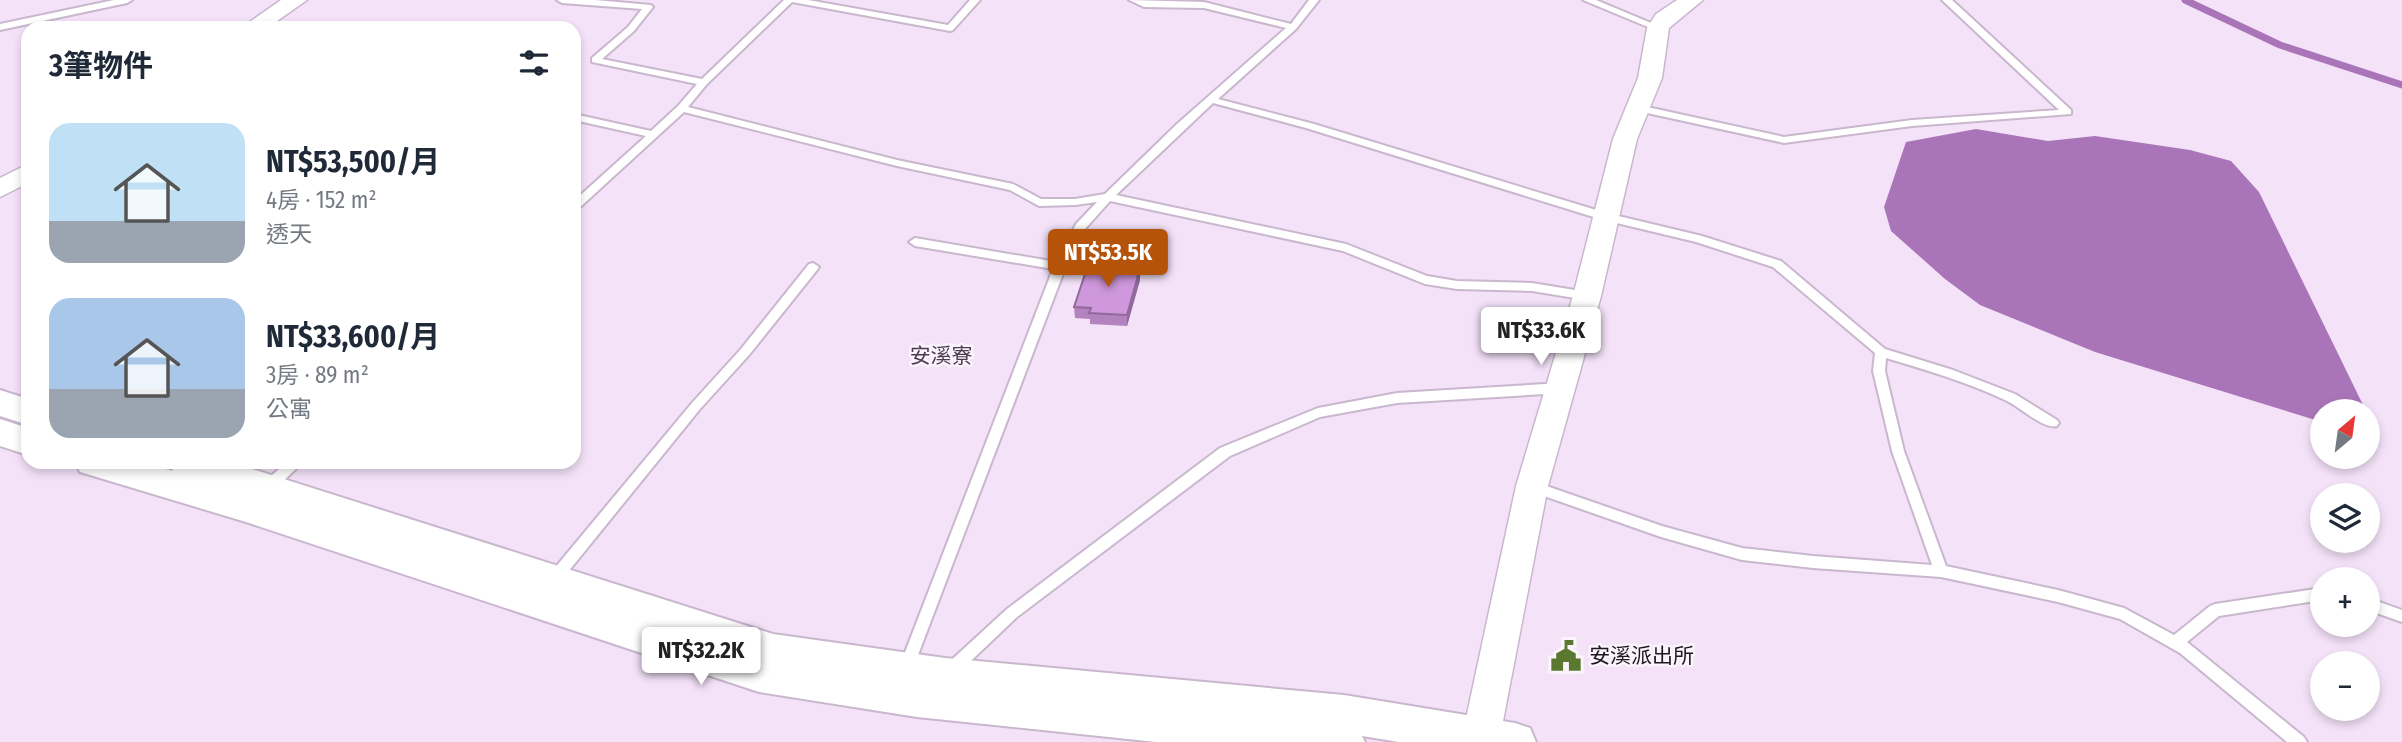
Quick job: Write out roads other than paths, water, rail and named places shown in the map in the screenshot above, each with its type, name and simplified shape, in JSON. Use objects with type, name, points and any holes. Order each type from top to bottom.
[{"type":"main road","points":[[0,403],[21,410]]},
{"type":"main road","points":[[0,432],[21,440]]},
{"type":"main road","points":[[117,469],[246,507],[759,674],[923,681],[1344,714],[1492,740]]},
{"type":"main road","points":[[238,469],[282,475],[554,579],[773,651],[923,681],[1344,742]]},
{"type":"street","points":[[263,21],[296,0]]},
{"type":"street","points":[[1492,740],[1532,486],[1587,296],[1604,216],[1625,139],[1650,78],[1663,15],[1692,0]]},
{"type":"street","points":[[0,190],[21,176]]},
{"type":"lane","points":[[28,21],[127,0]]},
{"type":"lane","points":[[562,0],[648,6],[631,29],[595,60],[704,82]]},
{"type":"lane","points":[[581,201],[682,108],[704,82],[791,0],[950,28],[975,0]]},
{"type":"lane","points":[[1134,0],[1144,4],[1204,5],[1293,27]]},
{"type":"lane","points":[[923,681],[1060,266],[1080,228],[1181,126],[1293,27],[1314,0]]},
{"type":"lane","points":[[1588,0],[1663,15]]},
{"type":"lane","points":[[1638,108],[1784,139],[1912,123],[2067,113],[1947,0]]},
{"type":"lane","points":[[0,27],[21,23]]},
{"type":"lane","points":[[1213,100],[1310,126],[1604,216],[1711,243],[1777,264],[1881,352],[1949,373],[2011,397],[2053,423]]},
{"type":"lane","points":[[682,108],[897,163],[1013,187],[1039,203],[1075,202],[1108,197],[1346,248],[1425,280],[1457,285],[1532,287],[1587,296]]},
{"type":"lane","points":[[581,119],[653,134]]},
{"type":"lane","points":[[915,242],[1060,266]]},
{"type":"lane","points":[[554,579],[813,267]]},
{"type":"lane","points":[[1881,352],[1879,371],[1898,450],[1941,571]]},
{"type":"lane","points":[[923,681],[1226,452],[1318,413],[1397,398],[1562,388]]},
{"type":"lane","points":[[1532,486],[1661,531],[1742,554],[1941,571],[2058,596],[2124,614],[2185,648],[2299,742]]},
{"type":"lane","points":[[2175,643],[2215,610],[2310,596]]},
{"type":"lane","points":[[2380,608],[2402,616]]},
{"type":"waterway","points":[[2185,0],[2280,45],[2402,85]]},
{"type":"place","name":"安溪派出所","points":[[1566,656]]},
{"type":"district","name":"安溪寮","points":[[941,356]]}]
